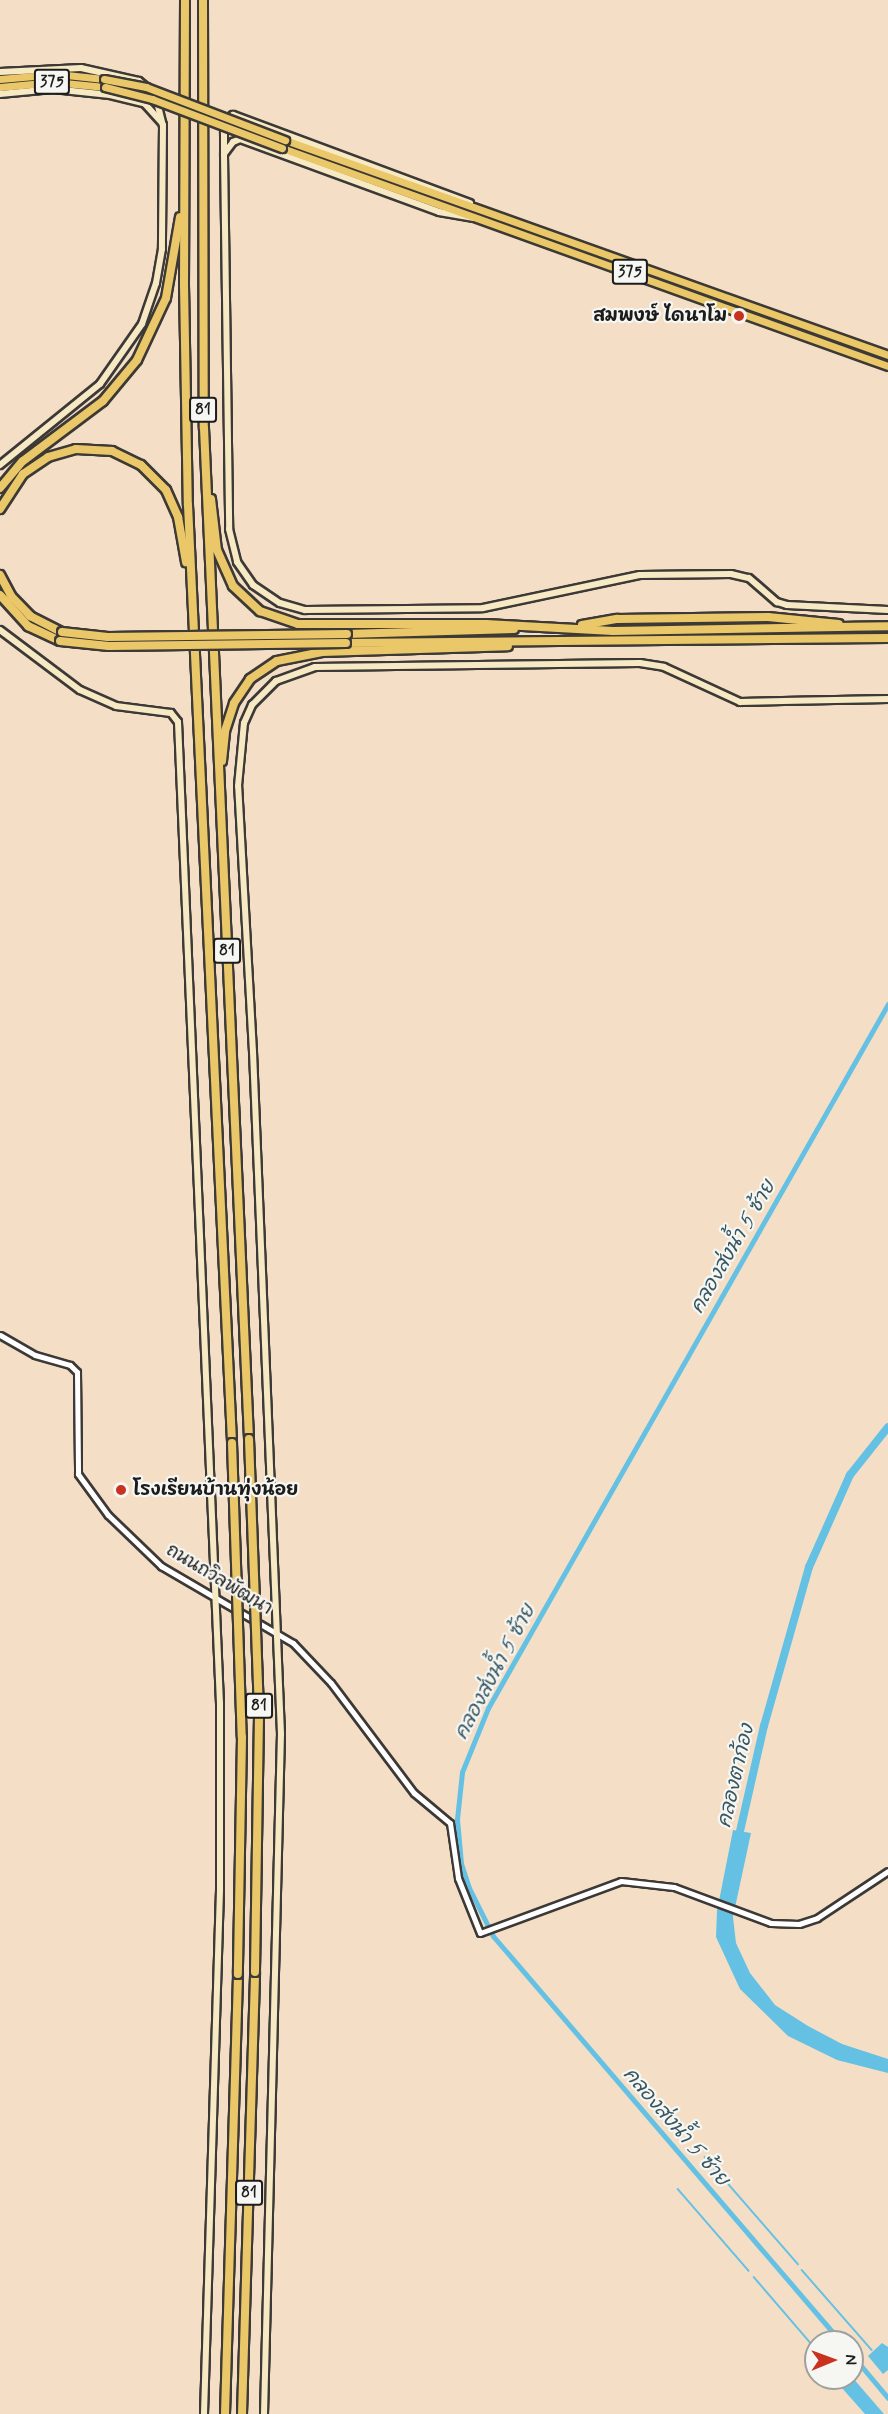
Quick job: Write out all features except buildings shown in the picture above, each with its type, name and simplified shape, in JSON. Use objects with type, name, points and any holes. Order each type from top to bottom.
[{"type":"highway","name":"81","points":[[185,0],[185,394],[232,1443],[242,1737],[238,1974],[225,2414]]},
{"type":"highway","name":"81","points":[[203,0],[204,428],[249,1439],[260,1750],[242,2414]]},
{"type":"highway","points":[[0,488],[23,461],[103,401],[150,338],[173,271],[185,131]]},
{"type":"highway","points":[[204,428],[220,561],[233,586],[260,611],[288,622],[316,626],[486,624],[621,631],[888,626]]},
{"type":"highway","points":[[0,509],[23,474],[55,454],[92,449],[130,459],[159,480],[175,506],[193,609]]},
{"type":"highway","points":[[0,575],[11,596],[30,616],[62,632],[108,637],[486,632],[521,627]]},
{"type":"highway","points":[[0,596],[28,626],[60,641],[103,646],[888,638]]},
{"type":"highway","points":[[576,627],[617,619],[768,616],[852,626]]},
{"type":"highway","points":[[220,819],[223,741],[230,711],[244,687],[269,665],[313,652],[482,649],[521,643]]},
{"type":"main road","points":[[0,72],[81,68],[142,82],[156,97],[163,125],[161,255],[142,324],[100,384],[0,465]]},
{"type":"main road","name":"375","points":[[0,79],[57,74],[104,83],[888,366]]},
{"type":"main road","name":"375","points":[[0,87],[54,82],[146,87],[484,212],[888,355]]},
{"type":"main road","points":[[141,102],[148,94],[142,82]]},
{"type":"main road","points":[[0,94],[75,90],[141,102],[153,110],[163,125]]},
{"type":"main road","points":[[251,121],[230,117],[224,133],[229,536],[242,570],[265,595],[285,606],[313,611],[490,608],[640,575],[696,573],[740,575],[787,605],[888,610]]},
{"type":"main road","points":[[224,155],[233,142],[240,140],[240,129],[251,121]]},
{"type":"main road","name":"375","points":[[251,121],[441,191],[484,212]]},
{"type":"main road","name":"375","points":[[240,140],[439,212],[476,219]]},
{"type":"main road","points":[[534,239],[537,230]]},
{"type":"main road","points":[[0,630],[97,699],[116,706],[171,713],[177,717],[216,1598],[220,1890],[204,2414]]},
{"type":"main road","points":[[264,2414],[280,1870],[279,1633],[238,786],[240,734],[252,705],[276,681],[315,667],[620,662],[664,667],[740,702],[888,699]]},
{"type":"street","name":"ถนนถวิลพัฒนา","points":[[0,1335],[35,1355],[74,1368],[80,1381],[76,1461],[87,1490],[151,1557],[216,1598],[279,1633],[332,1683],[414,1793],[450,1823],[458,1878],[483,1932],[621,1881],[649,1881],[718,1902],[771,1923],[804,1922],[888,1871]]},
{"type":"water","points":[[733,1830],[751,1833],[733,1917],[736,1943],[750,1973],[775,2005],[808,2026],[842,2044],[888,2059],[888,2073],[837,2060],[788,2036],[740,1989],[716,1937],[717,1911]]},
{"type":"water","points":[[882,2343],[888,2347],[888,2370],[883,2374],[868,2356]]},
{"type":"water","points":[[844,2390],[863,2390],[884,2414],[865,2414]]},
{"type":"waterway","name":"คลองส่งน้ำ 5 ซ้าย","points":[[831,2330],[493,1936],[469,1888],[461,1863],[457,1819],[462,1772],[488,1708],[888,1004]]},
{"type":"waterway","name":"คลองตาก้อง","points":[[738,1840],[764,1726],[809,1567],[850,1475],[888,1427]]},
{"type":"waterway","points":[[705,2157],[798,2264]]},
{"type":"waterway","points":[[678,2189],[749,2271]]},
{"type":"waterway","points":[[802,2270],[872,2350]]},
{"type":"waterway","points":[[754,2277],[804,2335]]},
{"type":"waterway","name":"คลองส่งน้ำ 5 ซ้าย","points":[[864,2369],[888,2398]]},
{"type":"place","name":"สมพงษ์ ไดนาโม","points":[[739,316]]},
{"type":"place","name":"โรงเรียนบ้านทุ่งน้อย","points":[[121,1490]]}]
